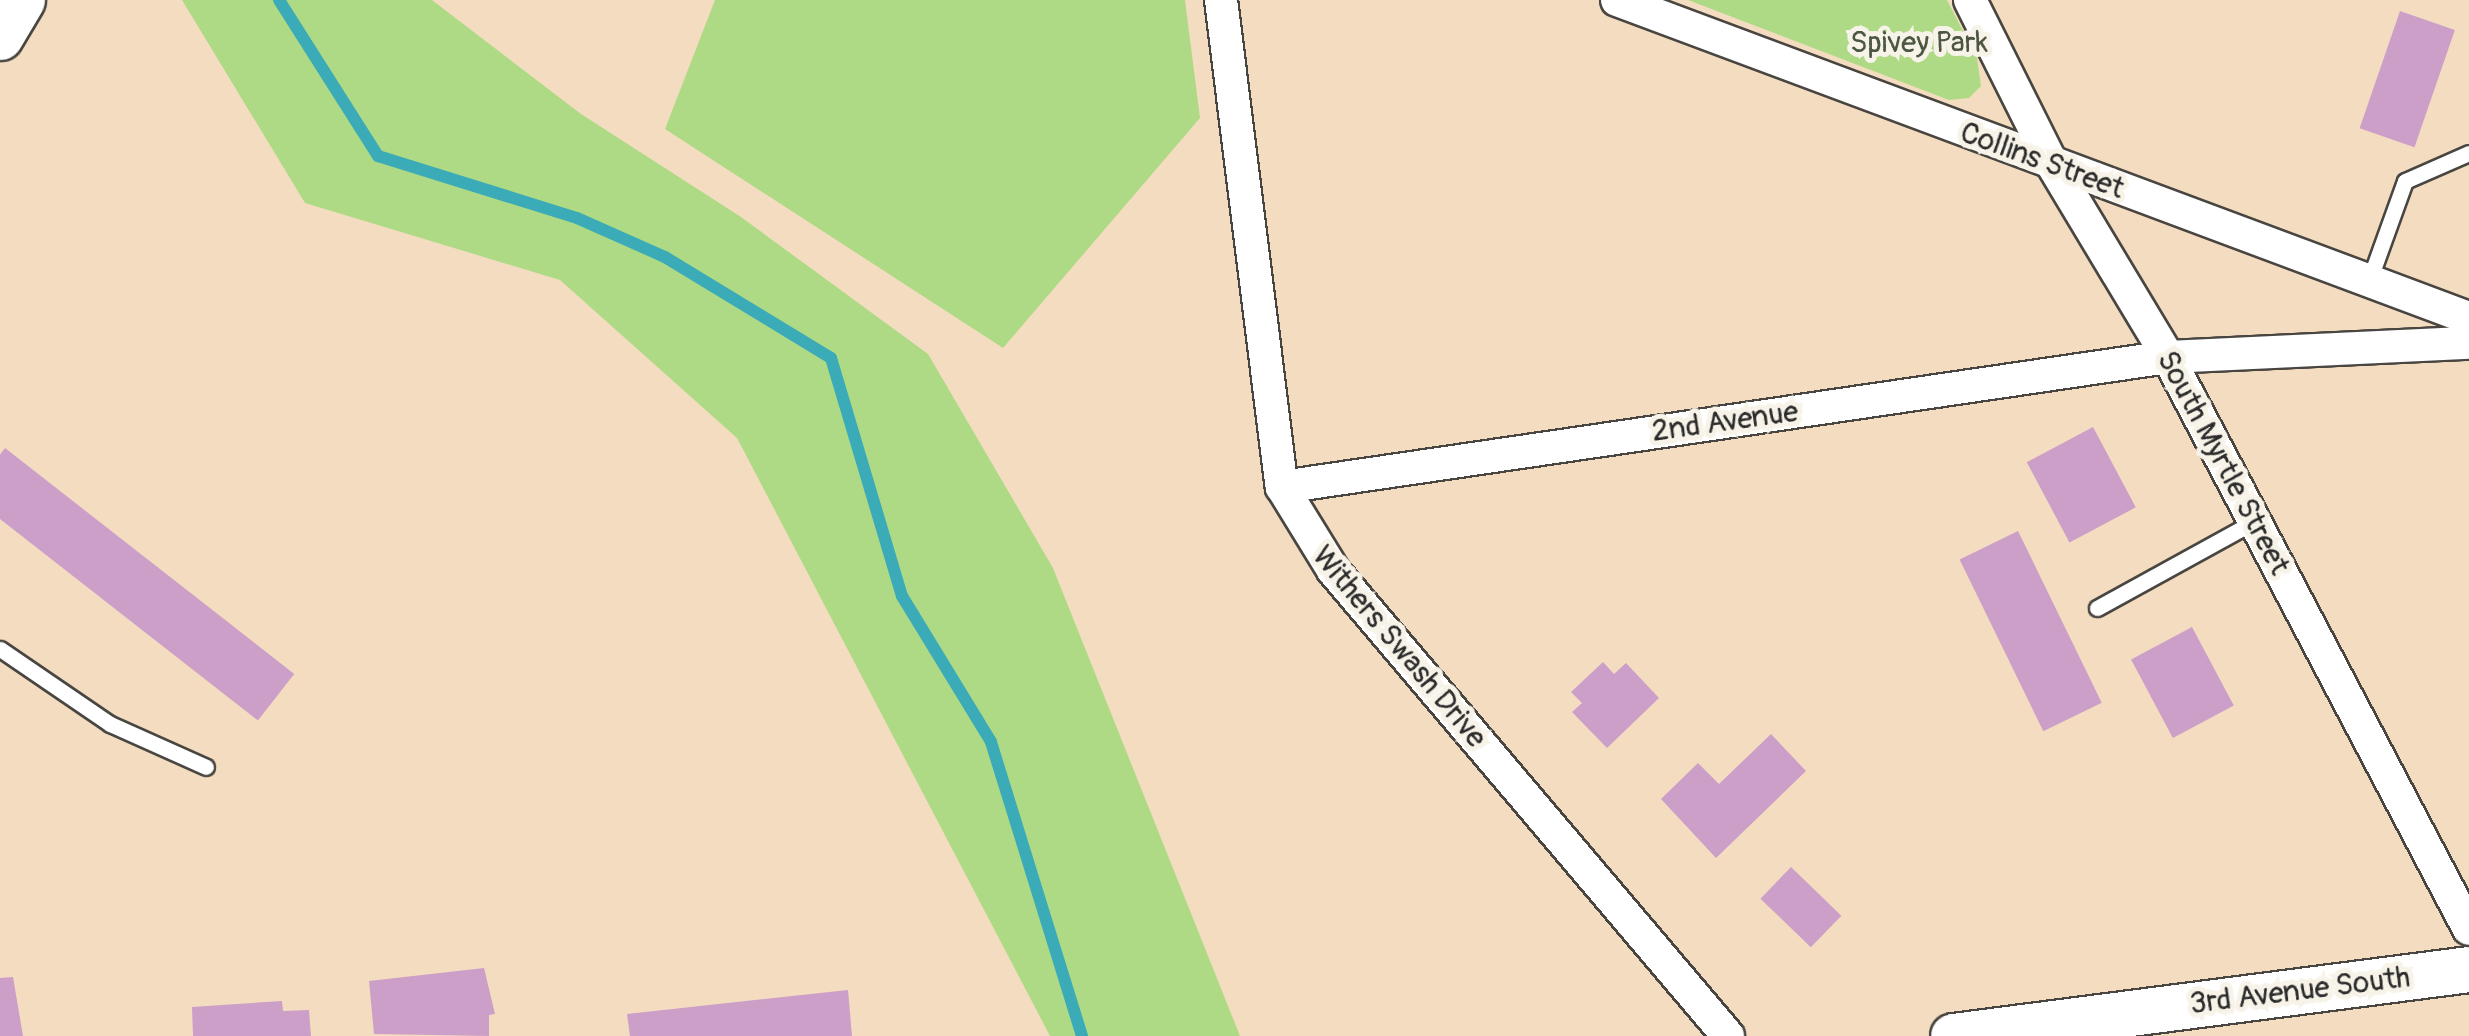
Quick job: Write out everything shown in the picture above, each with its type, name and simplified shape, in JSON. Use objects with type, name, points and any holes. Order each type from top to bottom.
[{"type":"main road","points":[[0,38],[22,0]]},
{"type":"main road","name":"3rd Avenue South","points":[[1953,1036],[2469,970]]},
{"type":"street","name":"Withers Swash Drive","points":[[1220,0],[1282,486],[1332,570],[1728,1036]]},
{"type":"street","name":"Collins Street","points":[[1617,0],[2469,318]]},
{"type":"street","name":"South Myrtle Street","points":[[1970,0],[2052,164],[2168,358],[2469,929]]},
{"type":"street","name":"2nd Avenue","points":[[1282,486],[2168,358],[2469,343]]},
{"type":"lane","points":[[2369,281],[2405,181],[2469,153]]},
{"type":"lane","points":[[2097,608],[2255,521]]},
{"type":"lane","points":[[0,649],[110,724],[206,767]]},
{"type":"green space","points":[[182,0],[432,0],[581,114],[741,217],[928,354],[1053,568],[1240,1036],[1050,1036],[737,438],[560,280],[305,203]]},
{"type":"green space","points":[[715,0],[1185,0],[1200,118],[1003,348],[665,129]]},
{"type":"green space","name":"Spivey Park","points":[[1688,0],[1947,0],[1977,58],[1981,86],[1969,98],[1949,100]]},
{"type":"building","points":[[2400,11],[2455,30],[2414,147],[2360,128]]},
{"type":"building","points":[[2093,427],[2136,507],[2070,543],[2027,462]]},
{"type":"building","points":[[5,448],[294,674],[258,720],[0,519],[0,454]]},
{"type":"building","points":[[2018,531],[2102,703],[2043,731],[1960,559]]},
{"type":"building","points":[[2192,627],[2234,706],[2173,738],[2131,659]]},
{"type":"building","points":[[1603,662],[1614,674],[1626,663],[1659,698],[1607,748],[1572,712],[1582,703],[1571,692]]},
{"type":"building","points":[[1771,734],[1806,771],[1716,858],[1661,799],[1698,763],[1719,784]]},
{"type":"building","points":[[1791,867],[1841,916],[1811,947],[1760,899]]},
{"type":"building","points":[[484,968],[495,1014],[489,1015],[489,1036],[374,1034],[369,981]]},
{"type":"building","points":[[13,977],[23,1036],[0,1036],[0,978]]},
{"type":"building","points":[[848,990],[852,1036],[630,1036],[627,1014]]},
{"type":"building","points":[[282,1001],[283,1011],[309,1010],[311,1036],[193,1036],[192,1007]]},
{"type":"waterway","points":[[279,0],[378,156],[577,218],[665,257],[831,358],[902,596],[991,742],[1082,1036]]}]
